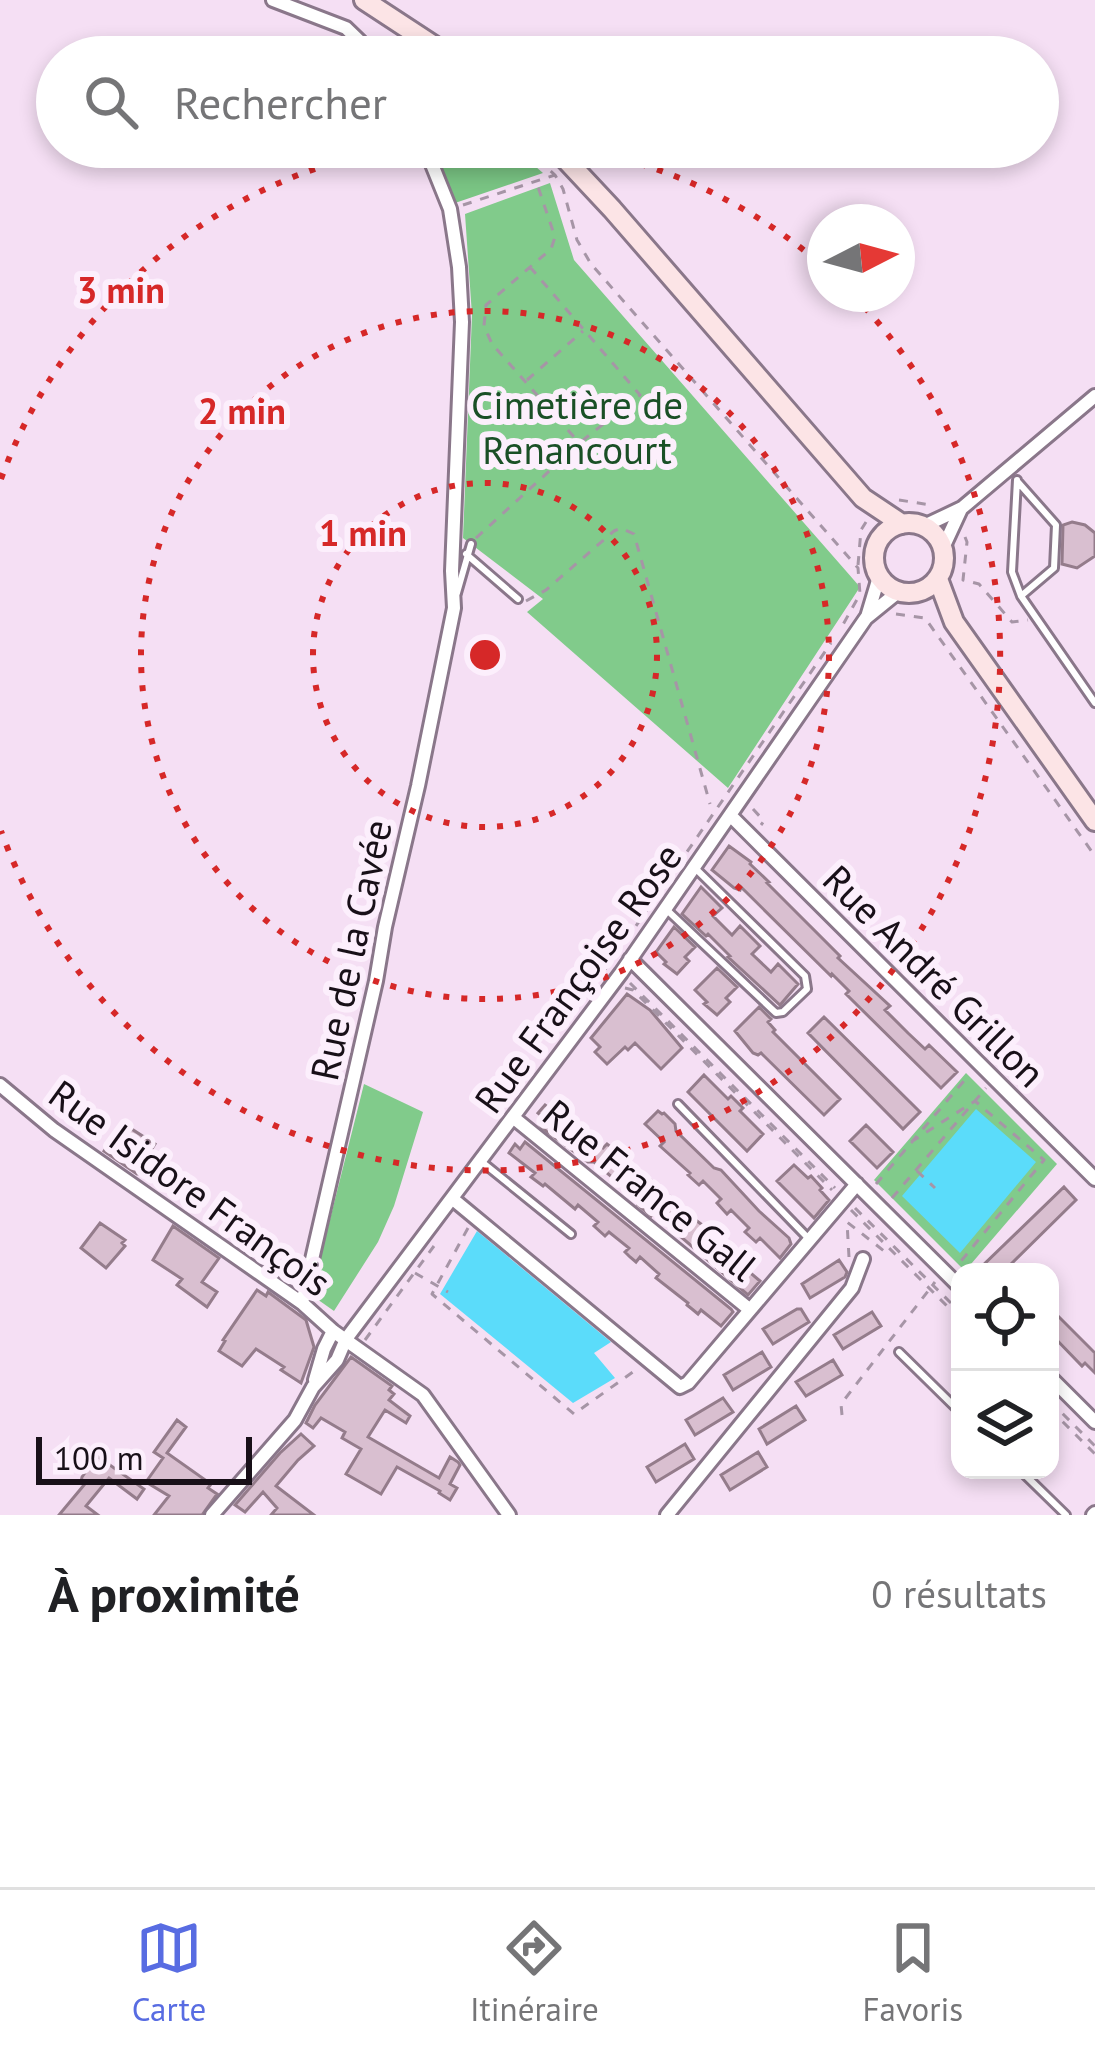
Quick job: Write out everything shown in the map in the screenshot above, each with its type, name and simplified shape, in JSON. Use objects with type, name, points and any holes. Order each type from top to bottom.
[{"type":"main road","points":[[364,0],[419,36]]},
{"type":"main road","points":[[574,168],[863,498],[902,524]]},
{"type":"main road","points":[[863,498],[879,538]]},
{"type":"main road","points":[[906,593],[925,590],[938,579],[944,565],[943,548],[924,526],[902,524],[886,530],[873,561],[879,577],[892,590],[906,593],[954,622]]},
{"type":"main road","points":[[938,579],[954,622],[1095,820]]},
{"type":"street","points":[[272,0],[346,28],[354,36]]},
{"type":"street","name":"Rue de la Cavée","points":[[302,1303],[454,608],[462,322],[450,209],[433,168]]},
{"type":"street","points":[[924,526],[962,508],[1012,474],[1095,396]]},
{"type":"street","points":[[943,548],[962,508]]},
{"type":"street","points":[[866,618],[879,577]]},
{"type":"street","points":[[866,618],[906,593]]},
{"type":"street","name":"Rue Françoise Rose","points":[[313,1387],[338,1360],[346,1340],[621,974],[866,618]]},
{"type":"street","name":"Rue André Grillon","points":[[731,816],[1095,1179]]},
{"type":"street","points":[[630,959],[857,1184],[950,1266]]},
{"type":"street","name":"Rue Isidore François","points":[[0,1085],[54,1130],[302,1303],[423,1395],[509,1515]]},
{"type":"street","name":"Rue France Gall","points":[[514,1118],[749,1309]]},
{"type":"street","points":[[454,1200],[680,1387],[688,1384],[857,1184]]},
{"type":"street","points":[[667,1515],[852,1288],[860,1266]]},
{"type":"street","points":[[212,1515],[295,1420],[313,1387],[333,1330]]},
{"type":"street","points":[[1059,1386],[1095,1422]]},
{"type":"lane","points":[[1012,474],[1012,572],[1021,596],[1095,703]]},
{"type":"lane","points":[[1012,474],[1056,525],[1054,568],[1021,596]]},
{"type":"lane","points":[[454,608],[471,544]]},
{"type":"lane","points":[[466,554],[518,599]]},
{"type":"lane","points":[[665,909],[776,1013],[807,989],[805,976],[695,868]]},
{"type":"lane","points":[[678,1104],[808,1239]]},
{"type":"lane","points":[[482,1162],[571,1234]]},
{"type":"lane","points":[[898,1352],[951,1403]]},
{"type":"lane","points":[[1029,1479],[1066,1515]]},
{"type":"path","points":[[547,168],[563,189],[577,240],[591,264],[858,568]]},
{"type":"path","points":[[450,209],[555,175]]},
{"type":"path","points":[[536,181],[555,237],[551,249],[486,305],[484,326],[492,344],[582,441]]},
{"type":"path","points":[[471,544],[582,441],[640,395],[530,267]]},
{"type":"path","points":[[525,382],[584,330]]},
{"type":"path","points":[[894,500],[944,509]]},
{"type":"path","points":[[842,628],[860,594],[861,530],[867,521]]},
{"type":"path","points":[[518,599],[527,602],[546,590],[621,527],[634,534],[710,804]]},
{"type":"path","points":[[961,527],[968,542],[962,580],[979,584],[1012,622],[1024,623],[1035,616]]},
{"type":"path","points":[[888,612],[926,618],[1095,856]]},
{"type":"path","points":[[545,1050],[829,646]]},
{"type":"path","points":[[621,974],[951,1307]]},
{"type":"path","points":[[618,994],[625,988],[633,990],[843,1199]]},
{"type":"path","points":[[876,1184],[968,1075],[982,1066]]},
{"type":"path","points":[[896,1204],[891,1199],[986,1088]]},
{"type":"path","points":[[911,1142],[975,1101]]},
{"type":"path","points":[[975,1101],[1044,1160]]},
{"type":"path","points":[[842,1415],[842,1404],[932,1287],[1051,1152]]},
{"type":"path","points":[[916,1170],[935,1188]]},
{"type":"path","points":[[474,1216],[432,1294],[574,1414],[649,1361]]},
{"type":"path","points":[[847,1222],[888,1247],[876,1260],[860,1266],[847,1253],[847,1222]]},
{"type":"path","points":[[404,1265],[448,1292]]},
{"type":"path","points":[[1059,1410],[1095,1446]]},
{"type":"path","points":[[1059,1418],[1095,1454]]},
{"type":"green space","points":[[441,168],[537,168],[543,173],[455,203]]},
{"type":"green space","name":"Cimetière de Renancourt","points":[[550,183],[574,260],[860,587],[728,788],[527,612],[543,599],[463,538],[472,315],[465,214]]},
{"type":"green space","points":[[966,1073],[1057,1164],[972,1263],[957,1263],[874,1180]]},
{"type":"green space","points":[[364,1084],[423,1112],[378,1242],[334,1311],[317,1299],[317,1271]]},
{"type":"water","points":[[976,1109],[1036,1162],[960,1253],[902,1196]]},
{"type":"water","points":[[477,1231],[611,1342],[594,1353],[615,1378],[573,1403],[440,1294]]},
{"type":"building","points":[[1072,522],[1095,533],[1095,556],[1077,568],[1062,564],[1063,525]]},
{"type":"building","points":[[729,846],[751,862],[838,958],[890,1006],[885,1010],[908,1033],[925,1049],[929,1045],[957,1072],[941,1088],[741,887],[734,888],[712,870]]},
{"type":"building","points":[[701,887],[722,908],[713,916],[732,935],[740,926],[760,946],[752,954],[771,972],[778,964],[798,984],[780,1005],[682,914]]},
{"type":"building","points":[[674,927],[695,947],[677,974],[656,952]]},
{"type":"building","points":[[717,968],[737,987],[717,1015],[695,990]]},
{"type":"building","points":[[627,994],[650,1010],[682,1048],[661,1069],[635,1043],[607,1064],[595,1052],[600,1047],[591,1038]]},
{"type":"building","points":[[759,1007],[771,1019],[773,1032],[840,1099],[824,1115],[761,1053],[753,1053],[735,1031]]},
{"type":"building","points":[[824,1017],[920,1112],[903,1129],[808,1033]]},
{"type":"building","points":[[704,1075],[743,1108],[740,1111],[763,1134],[747,1151],[688,1092]]},
{"type":"building","points":[[545,1105],[571,1124],[574,1120],[603,1148],[607,1144],[652,1181],[648,1186],[668,1202],[671,1197],[713,1233],[709,1238],[744,1259],[740,1264],[760,1281],[748,1295],[638,1205],[637,1198],[594,1162],[542,1128],[543,1117],[538,1113]]},
{"type":"building","points":[[658,1111],[789,1238],[791,1244],[780,1258],[760,1238],[756,1242],[745,1232],[749,1228],[717,1203],[721,1199],[703,1181],[699,1185],[660,1146],[664,1142],[645,1124]]},
{"type":"building","points":[[866,1125],[893,1152],[877,1168],[850,1141]]},
{"type":"building","points":[[119,1128],[129,1132],[130,1128],[155,1144],[142,1174],[104,1151]]},
{"type":"building","points":[[525,1142],[731,1309],[721,1326],[687,1305],[640,1257],[636,1262],[630,1257],[625,1252],[629,1248],[609,1232],[605,1236],[594,1226],[598,1222],[578,1205],[575,1209],[531,1177],[535,1173],[509,1153],[515,1144],[520,1149]]},
{"type":"building","points":[[794,1165],[811,1176],[829,1200],[814,1218],[777,1181]]},
{"type":"building","points":[[1064,1187],[1076,1200],[1012,1263],[985,1263]]},
{"type":"building","points":[[100,1223],[125,1240],[106,1268],[81,1248]]},
{"type":"building","points":[[173,1226],[219,1258],[202,1282],[217,1292],[207,1307],[177,1285],[182,1279],[153,1260]]},
{"type":"building","points":[[839,1260],[845,1277],[810,1298],[802,1284]]},
{"type":"building","points":[[257,1290],[266,1296],[268,1292],[306,1320],[314,1347],[301,1383],[256,1349],[242,1366],[219,1351]]},
{"type":"building","points":[[797,1309],[809,1322],[773,1344],[763,1329]]},
{"type":"building","points":[[872,1312],[881,1326],[843,1349],[834,1335]]},
{"type":"building","points":[[1059,1317],[1095,1353],[1095,1373],[1085,1363],[1082,1366],[1059,1342]]},
{"type":"building","points":[[762,1352],[771,1367],[733,1390],[724,1375]]},
{"type":"building","points":[[351,1357],[392,1386],[389,1390],[394,1394],[389,1400],[410,1416],[406,1423],[385,1410],[368,1437],[439,1478],[450,1457],[458,1462],[450,1484],[457,1488],[450,1500],[397,1467],[381,1494],[346,1474],[361,1449],[342,1438],[345,1432],[321,1418],[313,1428],[306,1423]]},
{"type":"building","points":[[833,1360],[842,1375],[806,1396],[796,1382]]},
{"type":"building","points":[[723,1398],[733,1412],[695,1435],[686,1420]]},
{"type":"building","points":[[796,1406],[805,1420],[767,1444],[759,1429]]},
{"type":"building","points":[[177,1420],[186,1427],[167,1453],[211,1484],[208,1488],[217,1494],[202,1515],[154,1515],[169,1496],[146,1482],[163,1458],[154,1452]]},
{"type":"building","points":[[301,1434],[314,1446],[276,1486],[314,1515],[271,1515],[277,1508],[263,1492],[245,1512],[235,1505],[280,1453]]},
{"type":"building","points":[[685,1444],[694,1459],[656,1482],[647,1467]]},
{"type":"building","points":[[758,1452],[767,1467],[730,1490],[721,1475]]},
{"type":"building","points":[[97,1456],[144,1489],[137,1499],[109,1478],[86,1506],[98,1515],[59,1515],[84,1485],[82,1477]]}]
